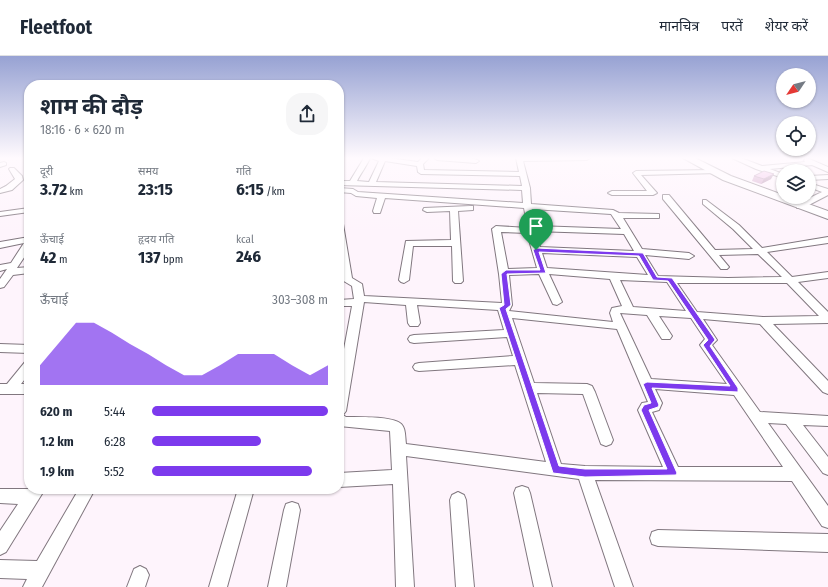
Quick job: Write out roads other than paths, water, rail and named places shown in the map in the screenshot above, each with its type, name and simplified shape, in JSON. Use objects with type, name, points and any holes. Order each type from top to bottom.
[{"type":"main road","points":[[739,183],[828,215]]},
{"type":"street","points":[[0,191],[9,188],[16,183]]},
{"type":"street","points":[[344,183],[472,188],[526,188]]},
{"type":"street","points":[[471,205],[472,183]]},
{"type":"street","points":[[525,183],[528,209],[536,250],[557,302]]},
{"type":"street","points":[[612,193],[653,193],[644,183]]},
{"type":"street","points":[[816,188],[828,192]]},
{"type":"street","points":[[344,190],[353,191],[356,194],[382,195],[471,205],[611,212],[617,215],[656,216]]},
{"type":"street","points":[[800,206],[828,192]]},
{"type":"street","points":[[377,211],[382,195]]},
{"type":"street","points":[[666,197],[724,267]]},
{"type":"street","points":[[706,202],[736,227],[828,318]]},
{"type":"street","points":[[427,210],[454,209],[471,205]]},
{"type":"street","points":[[454,209],[458,282]]},
{"type":"street","points":[[0,214],[24,211]]},
{"type":"street","points":[[617,215],[655,279]]},
{"type":"street","points":[[556,470],[504,311],[507,305],[504,274],[496,229],[627,232]]},
{"type":"street","points":[[713,253],[759,250],[828,240]]},
{"type":"street","points":[[404,280],[410,242],[456,243]]},
{"type":"street","points":[[0,245],[24,245]]},
{"type":"street","points":[[536,250],[689,256]]},
{"type":"street","points":[[0,286],[24,251]]},
{"type":"street","points":[[344,259],[347,280],[356,282]]},
{"type":"street","points":[[0,268],[24,270]]},
{"type":"street","points":[[504,274],[509,271],[544,271],[614,277],[734,282],[790,280],[828,275]]},
{"type":"street","points":[[614,277],[629,310]]},
{"type":"street","points":[[670,280],[711,340],[706,345],[828,520]]},
{"type":"street","points":[[344,283],[356,282]]},
{"type":"street","points":[[344,384],[359,301],[356,282]]},
{"type":"street","points":[[344,302],[359,301],[411,303],[504,311],[621,326]]},
{"type":"street","points":[[411,303],[414,323]]},
{"type":"street","points":[[673,473],[645,410],[647,407],[655,405],[615,313],[616,310],[762,321],[828,318]]},
{"type":"street","points":[[651,312],[666,336]]},
{"type":"street","points":[[762,321],[828,389]]},
{"type":"street","points":[[414,339],[511,333]]},
{"type":"street","points":[[0,348],[24,349]]},
{"type":"street","points":[[419,368],[520,360]]},
{"type":"street","points":[[5,389],[24,370]]},
{"type":"street","points":[[647,384],[736,390]]},
{"type":"street","points":[[529,388],[587,389],[606,440]]},
{"type":"street","points":[[5,389],[24,389]]},
{"type":"street","points":[[755,417],[825,421]]},
{"type":"street","points":[[790,419],[828,468]]},
{"type":"street","points":[[344,422],[390,425],[395,427],[398,431],[405,587]]},
{"type":"street","points":[[399,449],[585,473],[795,474]]},
{"type":"street","points":[[585,473],[624,587]]},
{"type":"street","points":[[344,480],[400,477]]},
{"type":"street","points":[[522,493],[543,587]]},
{"type":"street","points":[[0,496],[24,494]]},
{"type":"street","points":[[0,546],[33,494]]},
{"type":"street","points":[[32,587],[84,494]]},
{"type":"street","points":[[218,587],[245,494]]},
{"type":"street","points":[[458,500],[465,587]]},
{"type":"street","points":[[277,587],[292,510]]},
{"type":"street","points":[[658,538],[828,543]]},
{"type":"street","points":[[0,569],[42,570]]}]
